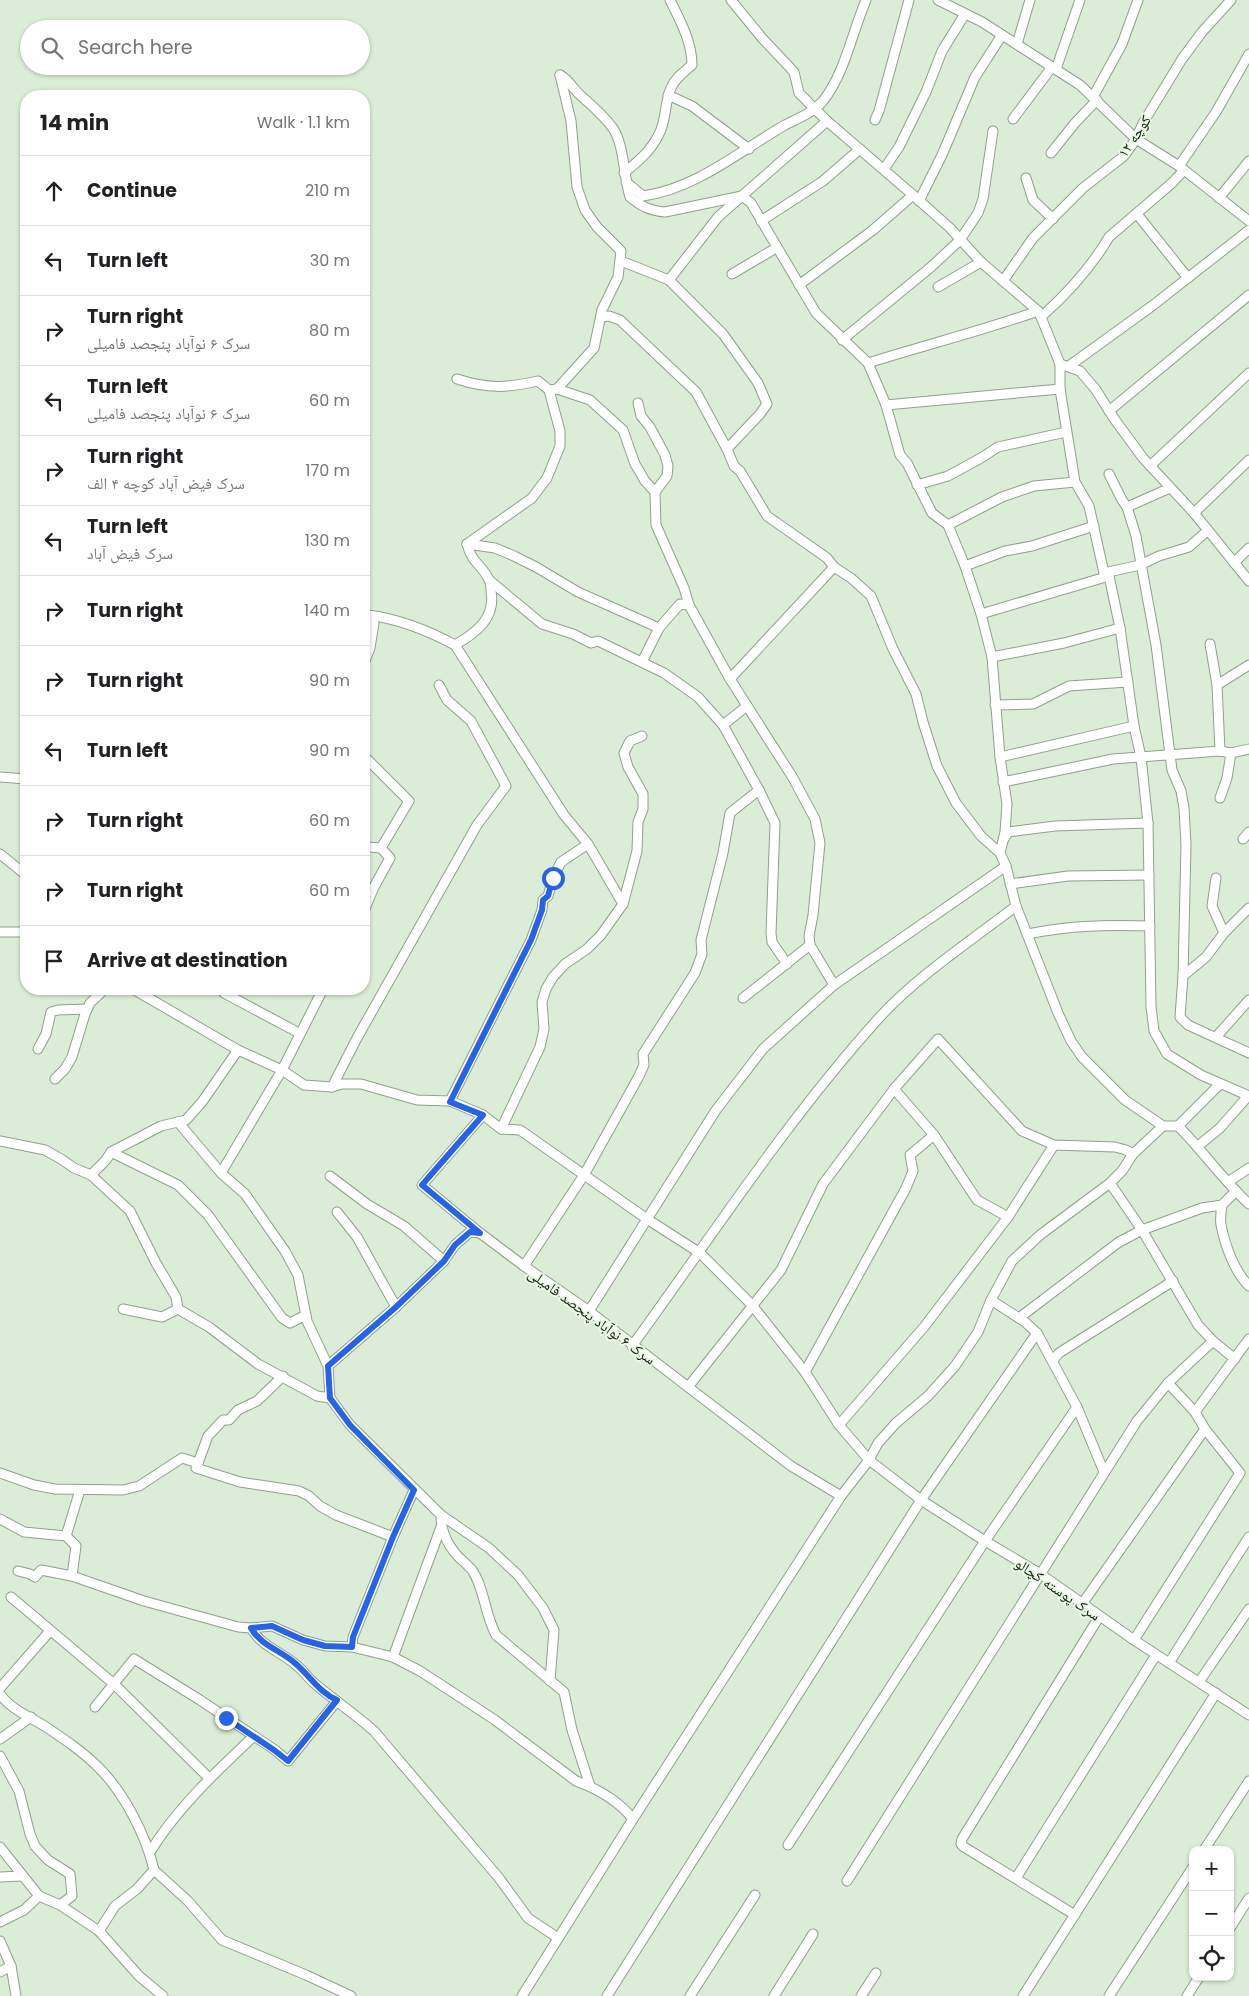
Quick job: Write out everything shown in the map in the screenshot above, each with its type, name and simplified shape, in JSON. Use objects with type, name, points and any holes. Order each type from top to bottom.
[{"type":"street","points":[[625,178],[646,154],[659,135],[667,112],[668,95],[672,86],[692,65],[692,54],[682,25],[670,0]]},
{"type":"street","points":[[731,0],[762,38],[794,72],[799,93],[826,121],[860,148],[950,228],[981,262],[1040,314],[1064,365],[1060,389],[1066,432],[1076,482],[1089,506],[1120,628],[1134,726],[1141,757],[1148,823],[1151,1018],[1154,1031],[1167,1054],[1200,1075],[1249,1096],[1220,1128],[1198,1146]]},
{"type":"street","points":[[625,178],[643,196],[661,193],[703,174],[749,149],[784,126],[815,109],[834,84],[866,0]]},
{"type":"street","points":[[875,120],[909,0]]},
{"type":"street","points":[[938,0],[954,3],[965,14],[1054,68],[1095,98],[1136,139],[1182,168],[1249,221]]},
{"type":"street","points":[[1017,44],[1030,0]]},
{"type":"street","points":[[1013,119],[1054,68],[1080,0]]},
{"type":"street","points":[[1052,153],[1095,98],[1122,44],[1138,0]]},
{"type":"street","name":"کوچه ۱۲","points":[[1003,281],[1033,238],[1083,188],[1124,156],[1182,60],[1202,32],[1231,0]]},
{"type":"street","points":[[884,169],[899,147],[926,92],[942,51],[965,14]]},
{"type":"street","points":[[798,285],[916,198],[942,155],[975,77],[1002,35]]},
{"type":"street","points":[[868,363],[1040,314],[1060,300],[1103,248],[1109,237],[1137,214],[1182,168],[1249,54]]},
{"type":"street","points":[[553,390],[594,348],[602,310],[618,276],[621,261],[621,250],[597,227],[585,210],[577,187],[571,121],[560,75],[565,77],[615,131],[630,197],[638,204],[652,211],[665,212],[742,196]]},
{"type":"street","points":[[668,95],[692,106],[749,149]]},
{"type":"street","points":[[670,280],[718,217],[826,121]]},
{"type":"street","points":[[842,340],[931,267],[960,240],[978,212],[983,199],[993,131]]},
{"type":"street","points":[[761,221],[823,181],[860,148]]},
{"type":"street","points":[[1219,198],[1249,161]]},
{"type":"street","points":[[1026,178],[1033,200],[1053,219]]},
{"type":"street","points":[[742,196],[750,203],[816,313],[868,363],[886,405],[900,455],[932,512],[948,525],[965,566],[981,614],[992,657],[1000,757],[1007,804],[1000,853]]},
{"type":"street","points":[[1137,214],[1188,278]]},
{"type":"street","points":[[1064,365],[1188,278],[1249,230]]},
{"type":"street","points":[[732,274],[776,248]]},
{"type":"street","points":[[621,261],[670,280],[723,334],[758,383],[767,404],[727,450]]},
{"type":"street","points":[[938,287],[981,262]]},
{"type":"street","points":[[1109,411],[1249,295]]},
{"type":"street","points":[[601,316],[609,316],[620,320],[696,392],[734,466],[740,471],[767,516],[828,558],[834,567],[851,578],[871,596],[893,649],[916,694],[931,748],[941,774],[956,803],[980,836],[1000,853],[1006,866],[1016,906],[1058,1013],[1071,1041],[1082,1057],[1125,1100],[1163,1126],[1178,1126],[1220,1084]]},
{"type":"street","points":[[1064,365],[1080,371],[1096,390],[1109,411],[1150,466],[1194,513],[1249,580]]},
{"type":"street","points":[[1150,466],[1249,373]]},
{"type":"street","points":[[458,379],[473,384],[509,387],[538,381],[553,390],[590,400],[623,430],[635,464],[645,481],[655,492]]},
{"type":"street","points":[[886,405],[1060,389]]},
{"type":"street","points":[[467,544],[532,498],[547,478],[560,446],[560,432],[553,390]]},
{"type":"street","points":[[638,403],[641,416],[650,427],[665,454],[668,466],[667,476],[655,492],[656,525],[684,588],[689,605],[730,679],[793,778],[815,819],[820,843],[809,936],[810,944],[834,985]]},
{"type":"street","points":[[917,485],[948,476],[998,447],[1066,432]]},
{"type":"street","points":[[1194,513],[1249,460]]},
{"type":"street","points":[[1109,474],[1127,507],[1136,536],[1156,645],[1172,770],[1181,791],[1186,845],[1183,976],[1180,1017],[1188,1024],[1249,1053]]},
{"type":"street","points":[[948,525],[1002,497],[1034,486],[1076,482]]},
{"type":"street","points":[[1127,507],[1170,488]]},
{"type":"street","points":[[965,566],[1005,551],[1032,546],[1094,526]]},
{"type":"street","points":[[981,614],[1140,565],[1159,556],[1189,547],[1207,531]]},
{"type":"street","points":[[467,544],[470,556],[490,580],[542,624],[573,634],[590,643],[598,642],[664,673],[698,697],[723,725],[775,823],[772,942],[787,964]]},
{"type":"street","points":[[467,544],[495,548],[514,556],[578,592],[659,628]]},
{"type":"street","points":[[1234,563],[1249,548]]},
{"type":"street","points":[[730,679],[834,567]]},
{"type":"street","points":[[455,645],[485,623],[491,608],[490,580]]},
{"type":"street","points":[[642,662],[659,628],[680,604],[689,605]]},
{"type":"street","points":[[370,615],[428,630],[455,645],[564,815],[588,844],[623,904]]},
{"type":"street","points":[[370,618],[374,623],[370,648]]},
{"type":"street","points":[[992,657],[1120,628]]},
{"type":"street","points":[[1210,644],[1217,685],[1220,751]]},
{"type":"street","points":[[1217,685],[1249,665]]},
{"type":"street","points":[[995,705],[1033,704],[1069,686],[1128,682]]},
{"type":"street","points":[[332,1087],[357,1038],[477,825],[506,786],[471,721],[447,700],[439,686]]},
{"type":"street","points":[[723,725],[747,706]]},
{"type":"street","points":[[1000,757],[1134,726]]},
{"type":"street","points":[[146,995],[238,1050],[282,1070],[304,1085],[332,1087],[342,1084],[361,1084],[418,1100],[450,1102],[483,1115],[501,1128],[540,1047],[544,1030],[542,1002],[546,989],[553,977],[565,964],[587,949],[602,935],[623,904],[637,851],[638,822],[643,809],[643,794],[628,767],[624,754],[630,741],[642,736]]},
{"type":"street","points":[[1003,782],[1113,759],[1220,751],[1231,753],[1249,748]]},
{"type":"street","points":[[1220,798],[1227,778],[1231,753]]},
{"type":"street","points":[[370,762],[409,801],[381,848]]},
{"type":"street","points":[[0,777],[20,779]]},
{"type":"street","points":[[524,1266],[584,1175],[638,1078],[644,1065],[643,1054],[695,973],[702,954],[701,940],[723,853],[730,813],[759,790]]},
{"type":"street","points":[[1003,841],[1008,832],[1055,826],[1148,823]]},
{"type":"street","points":[[450,1102],[531,940],[542,910],[543,900],[548,896],[553,878],[561,862],[588,844]]},
{"type":"street","points":[[370,847],[381,848],[390,858],[370,899]]},
{"type":"street","points":[[0,854],[20,870]]},
{"type":"street","points":[[589,1311],[716,1110],[763,1049],[834,985],[1006,866]]},
{"type":"street","points":[[1010,884],[1068,876],[1149,876]]},
{"type":"street","points":[[1216,878],[1212,906],[1224,933]]},
{"type":"street","points":[[632,1346],[700,1254],[782,1135],[879,1018],[912,987],[1016,906]]},
{"type":"street","points":[[1183,976],[1206,957],[1224,933],[1249,908]]},
{"type":"street","points":[[1028,934],[1063,927],[1097,924],[1150,926]]},
{"type":"street","points":[[0,932],[20,932]]},
{"type":"street","points":[[743,998],[810,944]]},
{"type":"street","points":[[55,1079],[65,1069],[72,1057],[90,1003],[99,995]]},
{"type":"street","points":[[228,995],[299,1033]]},
{"type":"street","points":[[221,1173],[282,1070],[320,995]]},
{"type":"street","points":[[1216,1037],[1249,1000]]},
{"type":"street","points":[[38,1049],[46,1034],[51,1012],[58,1010],[87,1010]]},
{"type":"street","points":[[688,1387],[781,1270],[823,1184],[894,1089],[938,1038],[1022,1131],[1054,1145],[1114,1147],[1133,1154]]},
{"type":"street","points":[[91,1175],[105,1156],[161,1126],[186,1120],[202,1102],[238,1050]]},
{"type":"street","points":[[894,1089],[934,1135],[977,1200],[1008,1217]]},
{"type":"street","name":"سرک ۶ نوآباد پنجصد فامیلی","points":[[483,1115],[422,1185],[480,1233],[589,1311],[632,1346],[791,1466],[841,1496]]},
{"type":"street","points":[[178,1122],[221,1173],[245,1194],[286,1251],[298,1275],[306,1315],[328,1366],[330,1398],[350,1425],[441,1515],[489,1548],[518,1575],[543,1608],[554,1630],[550,1681]]},
{"type":"street","points":[[522,1996],[632,1819],[841,1496],[869,1460],[878,1444],[896,1423],[928,1396],[955,1366],[978,1332],[991,1300],[1012,1261],[1040,1236],[1110,1183],[1122,1171],[1133,1154],[1163,1126]]},
{"type":"street","points":[[1178,1126],[1249,1204]]},
{"type":"street","name":"سرک پوسته کچالو","points":[[501,1128],[520,1130],[700,1254],[752,1305],[805,1372],[840,1425],[869,1460],[921,1500],[1039,1573],[1099,1617],[1249,1715]]},
{"type":"street","points":[[805,1372],[906,1188],[913,1172],[910,1155],[934,1135]]},
{"type":"street","points":[[0,1141],[45,1150],[74,1168],[91,1175],[130,1211],[156,1263],[176,1297],[178,1309]]},
{"type":"street","points":[[840,1425],[924,1327],[1008,1217],[1054,1145]]},
{"type":"street","points":[[105,1156],[178,1185],[208,1215],[282,1318],[290,1323],[306,1315]]},
{"type":"street","points":[[1228,1182],[1249,1168]]},
{"type":"street","points":[[330,1176],[367,1204],[404,1226],[444,1261]]},
{"type":"street","points":[[1110,1183],[1142,1230],[1198,1325],[1213,1341],[1235,1359]]},
{"type":"street","points":[[1019,1318],[1119,1242],[1142,1230],[1202,1208],[1222,1205],[1236,1191]]},
{"type":"street","points":[[1222,1205],[1221,1223],[1230,1252],[1239,1277],[1249,1286]]},
{"type":"street","points":[[337,1212],[357,1237],[396,1307]]},
{"type":"street","points":[[328,1366],[396,1307],[444,1261],[455,1245],[470,1232],[480,1233]]},
{"type":"street","points":[[1053,1360],[1059,1353],[1172,1281]]},
{"type":"street","points":[[991,1300],[1019,1318],[1037,1333],[1078,1407],[1104,1472]]},
{"type":"street","points":[[123,1309],[162,1317],[178,1309]]},
{"type":"street","points":[[178,1309],[209,1327],[258,1364],[317,1396],[330,1398]]},
{"type":"street","points":[[607,1996],[921,1500],[1037,1333]]},
{"type":"street","points":[[1195,1412],[1249,1339]]},
{"type":"street","points":[[847,1880],[1137,1420],[1168,1383],[1213,1341]]},
{"type":"street","points":[[283,1376],[257,1401],[238,1410],[229,1420],[223,1420],[208,1436],[196,1468],[240,1482],[299,1491],[336,1515],[393,1537]]},
{"type":"street","points":[[1134,1640],[1240,1473],[1205,1429],[1195,1412],[1168,1383]]},
{"type":"street","points":[[788,1845],[985,1541],[1078,1407]]},
{"type":"street","points":[[1082,1604],[1205,1429]]},
{"type":"street","points":[[0,1472],[34,1484],[56,1489],[123,1490],[139,1486],[182,1458],[198,1463]]},
{"type":"street","points":[[66,1536],[80,1490]]},
{"type":"street","points":[[352,1647],[353,1637],[414,1490]]},
{"type":"street","points":[[393,1657],[440,1527],[441,1515]]},
{"type":"street","points":[[0,1519],[24,1532],[66,1536],[76,1546],[72,1576]]},
{"type":"street","points":[[440,1527],[455,1552],[472,1570],[480,1586],[487,1616],[496,1635],[564,1692],[572,1730],[590,1786]]},
{"type":"street","points":[[1169,1663],[1249,1537]]},
{"type":"street","points":[[18,1570],[35,1578],[41,1570],[72,1576],[144,1601],[238,1627],[272,1626],[303,1640],[325,1646],[352,1647],[393,1657],[420,1671],[495,1720],[576,1781],[590,1786],[622,1805],[632,1819]]},
{"type":"street","points":[[11,1597],[114,1684],[209,1778]]},
{"type":"street","points":[[1199,1682],[1249,1609]]},
{"type":"street","points":[[1075,1915],[961,1844],[962,1839],[1099,1617]]},
{"type":"street","points":[[251,1628],[256,1637],[296,1664],[310,1680],[374,1731],[498,1878],[528,1918],[558,1938]]},
{"type":"street","points":[[0,1688],[50,1631]]},
{"type":"street","points":[[1016,1878],[1156,1655]]},
{"type":"street","points":[[95,1707],[134,1659],[254,1736],[288,1761],[337,1700]]},
{"type":"street","points":[[1023,1996],[1216,1693]]},
{"type":"street","points":[[0,1694],[3,1699],[20,1712],[81,1752],[99,1768],[115,1786],[133,1817],[150,1852],[154,1870],[188,1901],[222,1940],[306,1974],[351,1996]]},
{"type":"street","points":[[0,1739],[31,1718]]},
{"type":"street","points":[[150,1852],[164,1830],[209,1778],[254,1736]]},
{"type":"street","points":[[0,1756],[19,1791],[35,1846],[48,1860],[70,1874],[72,1896],[60,1905]]},
{"type":"street","points":[[1207,1846],[1249,1781]]},
{"type":"street","points":[[0,1847],[22,1876],[33,1886],[39,1896],[60,1905],[99,1931],[139,1976],[163,1996]]},
{"type":"street","points":[[99,1931],[115,1906],[137,1889],[154,1870]]},
{"type":"street","points":[[1109,1996],[1189,1873]]},
{"type":"street","points":[[0,1877],[22,1876]]},
{"type":"street","points":[[690,1996],[755,1895]]},
{"type":"street","points":[[0,1922],[24,1910],[39,1896]]},
{"type":"street","points":[[1234,1922],[1249,1898]]},
{"type":"street","points":[[774,1996],[813,1934]]},
{"type":"street","points":[[0,1941],[11,1966],[16,1996]]},
{"type":"street","points":[[0,1972],[11,1966]]},
{"type":"street","points":[[861,1996],[876,1973]]},
{"type":"street","points":[[1187,1996],[1196,1981]]},
{"type":"route","points":[[226,1718],[288,1761],[337,1700],[310,1680],[296,1664],[256,1637],[251,1628],[272,1626],[303,1640],[325,1646],[352,1647],[353,1637],[414,1490],[350,1425],[330,1398],[328,1366],[396,1307],[444,1261],[455,1245],[470,1232],[480,1233],[422,1185],[483,1115],[450,1102],[484,1030],[513,978],[531,940],[542,910],[543,900],[548,896],[553,878]]}]
